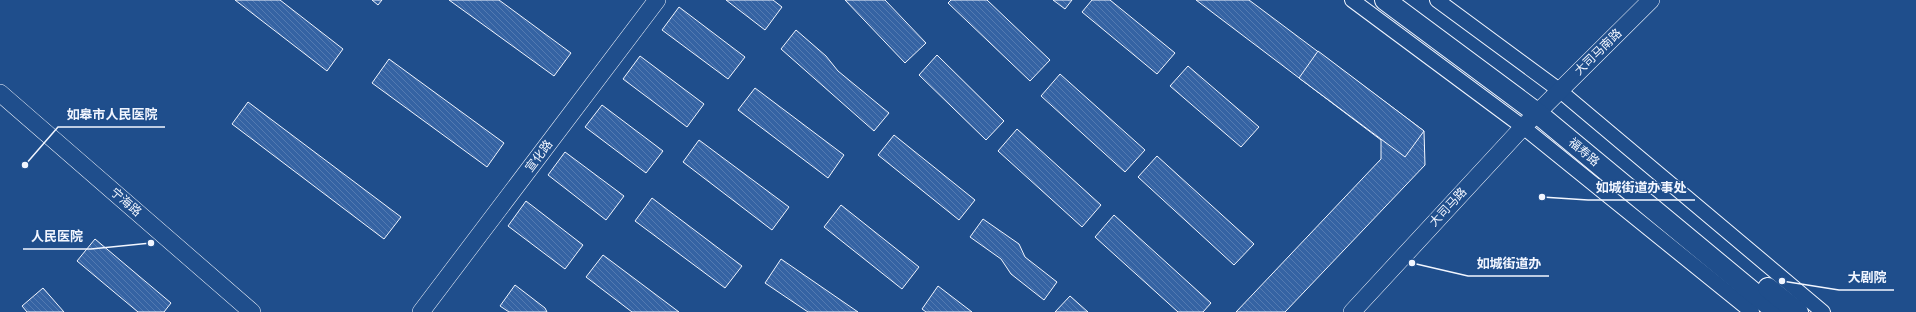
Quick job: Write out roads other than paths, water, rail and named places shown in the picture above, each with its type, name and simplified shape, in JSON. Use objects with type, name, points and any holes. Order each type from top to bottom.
[{"type":"main road","name":"福寿路","points":[[1385,0],[1548,102],[1777,312]]},
{"type":"main road","name":"福寿路","points":[[1407,0],[1548,102],[1798,312]]},
{"type":"street","name":"宣化路","points":[[421,312],[658,0]]},
{"type":"street","points":[[1352,0],[1523,127],[1752,312]]},
{"type":"street","points":[[1437,0],[1548,102],[1823,312]]},
{"type":"street","name":"大司马南路","points":[[1548,102],[1651,0]]},
{"type":"street","name":"宁海路","points":[[0,92],[252,312]]},
{"type":"street","name":"大司马路","points":[[1352,312],[1523,127],[1548,102]]},
{"type":"place","name":"如皋市人民医院","points":[[25,165]]},
{"type":"place","name":"如城街道办事处","points":[[1542,197]]},
{"type":"place","name":"人民医院","points":[[151,243]]},
{"type":"place","name":"如城街道办","points":[[1412,263]]},
{"type":"place","name":"大剧院","points":[[1782,281]]}]
